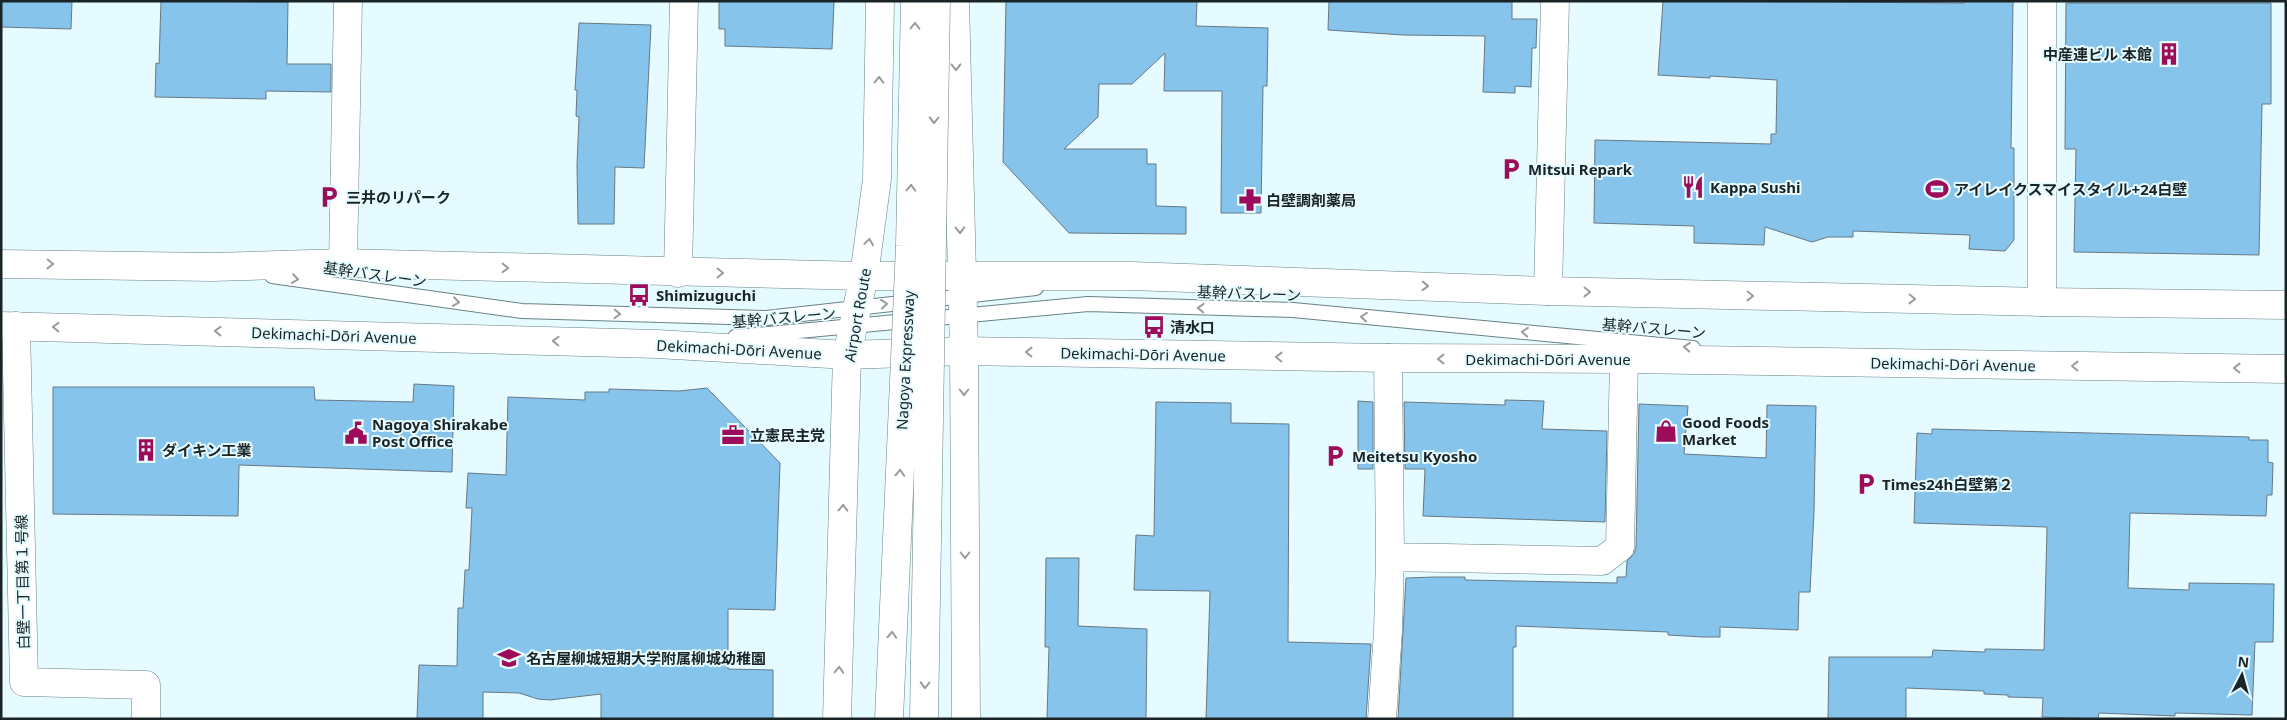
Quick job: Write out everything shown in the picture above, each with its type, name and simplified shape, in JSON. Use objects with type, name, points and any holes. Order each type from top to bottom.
[{"type":"main road","points":[[343,263],[348,1]]},
{"type":"main road","points":[[678,272],[684,1]]},
{"type":"main road","name":"Airport Route","points":[[837,719],[847,355],[864,276],[877,180],[880,1]]},
{"type":"main road","name":"Nagoya Expressway","points":[[889,719],[910,246],[916,1]]},
{"type":"main road","name":"Nagoya Expressway","points":[[924,719],[936,1]]},
{"type":"main road","points":[[954,1],[964,351],[966,719]]},
{"type":"main road","points":[[1548,291],[1555,1]]},
{"type":"main road","points":[[2042,1],[2042,302]]},
{"type":"main road","points":[[1,264],[212,267],[343,263],[864,276],[961,296],[1131,276],[1548,291],[2042,302],[2286,305]]},
{"type":"main road","name":"Dekimachi-Dōri Avenue","points":[[9,326],[657,344],[847,355],[964,351],[2286,369]]},
{"type":"main road","name":"白壁一丁目第１号線","points":[[9,326],[24,682],[146,685],[146,719]]},
{"type":"main road","points":[[1382,719],[1388,631],[1390,557],[1388,358]]},
{"type":"main road","points":[[1390,557],[1602,561],[1620,546],[1624,359]]},
{"type":"lane","name":"基幹バスレーン","points":[[212,267],[522,311],[766,318],[856,317],[961,296],[1088,304],[1292,310],[1840,362]]},
{"type":"lane","name":"基幹バスレーン","points":[[657,344],[856,317],[961,296]]},
{"type":"building","points":[[1,1],[72,1],[71,29],[1,27]]},
{"type":"building","points":[[161,1],[288,2],[287,64],[331,64],[331,92],[266,91],[266,99],[155,97],[156,63],[159,64]]},
{"type":"building","points":[[719,1],[834,1],[832,49],[725,46],[725,29],[719,29]]},
{"type":"building","points":[[1006,1],[1197,1],[1196,26],[1268,28],[1267,86],[1263,86],[1261,213],[1221,213],[1222,91],[1164,91],[1165,53],[1132,84],[1099,84],[1098,117],[1064,149],[1147,149],[1147,164],[1156,164],[1156,206],[1186,207],[1186,234],[1069,233],[1003,162]]},
{"type":"building","points":[[1329,1],[1512,1],[1512,19],[1537,19],[1536,48],[1532,48],[1531,87],[1515,86],[1515,93],[1483,92],[1485,36],[1403,35],[1328,30]]},
{"type":"building","points":[[1663,1],[1964,3],[1965,1],[2013,1],[2011,148],[2014,148],[2014,240],[2005,251],[1969,249],[1970,235],[1853,231],[1853,237],[1828,237],[1812,242],[1765,227],[1764,245],[1694,243],[1694,226],[1594,223],[1595,140],[1771,144],[1771,134],[1776,134],[1777,80],[1658,75]]},
{"type":"building","points":[[2066,3],[2271,3],[2271,104],[2262,104],[2259,255],[2074,252],[2076,149],[2065,149]]},
{"type":"building","points":[[579,23],[651,25],[644,168],[615,167],[614,224],[578,224],[577,165],[579,117],[576,116],[577,90],[575,90]]},
{"type":"building","points":[[414,384],[454,386],[452,472],[239,465],[238,516],[53,514],[53,387],[314,387],[315,400],[413,402]]},
{"type":"building","points":[[707,388],[780,463],[775,610],[728,609],[728,669],[773,670],[773,719],[601,719],[601,694],[550,700],[538,699],[519,693],[483,692],[483,719],[417,719],[419,665],[457,666],[458,608],[463,608],[465,570],[469,570],[472,508],[466,508],[468,473],[506,475],[508,397],[585,400],[585,392],[609,392],[609,389],[679,391]]},
{"type":"building","points":[[1505,400],[1544,401],[1542,429],[1607,431],[1605,522],[1423,516],[1425,469],[1405,469],[1404,402],[1505,405]]},
{"type":"building","points":[[1358,401],[1373,402],[1373,469],[1358,469]]},
{"type":"building","points":[[1156,402],[1231,403],[1231,423],[1289,424],[1288,642],[1371,644],[1366,719],[1206,719],[1210,591],[1134,590],[1136,535],[1154,536]]},
{"type":"building","points":[[1639,404],[1688,406],[1684,454],[1766,458],[1767,405],[1816,406],[1810,592],[1799,592],[1798,630],[1720,627],[1720,637],[1703,637],[1668,635],[1668,632],[1516,626],[1516,647],[1513,647],[1513,719],[1398,719],[1406,578],[1465,577],[1465,580],[1617,583],[1617,577],[1626,577],[1627,561],[1634,554],[1636,547]]},
{"type":"building","points":[[1932,429],[2249,437],[2249,440],[2268,440],[2268,462],[2273,463],[2272,495],[2267,495],[2266,516],[2130,513],[2128,588],[2189,590],[2189,583],[2274,584],[2273,642],[2255,642],[2252,715],[2175,713],[2175,716],[2099,713],[2098,719],[2042,717],[2043,698],[2008,697],[2008,695],[1984,694],[1984,691],[1906,688],[1906,719],[1828,719],[1829,657],[1932,657],[1933,650],[1985,652],[1985,649],[2044,650],[2047,527],[1914,523],[1917,433],[1932,434]]},
{"type":"building","points":[[1046,558],[1079,558],[1078,626],[1147,629],[1146,719],[1047,719],[1049,647],[1045,647]]},
{"type":"place","name":"中産連ビル 本館","points":[[2169,54]]},
{"type":"place","name":"Mitsui Repark","points":[[1511,169]]},
{"type":"place","name":"Kappa Sushi","points":[[1693,187]]},
{"type":"place","name":"アイレイクスマイスタイル+24白壁","points":[[1937,189]]},
{"type":"place","name":"三井のリパーク","points":[[329,197]]},
{"type":"place","name":"白壁調剤薬局","points":[[1250,200]]},
{"type":"place","name":"Shimizuguchi","points":[[639,295]]},
{"type":"place","name":"清水口","points":[[1154,327]]},
{"type":"place","name":"Good Foods Market","points":[[1666,431]]},
{"type":"place","name":"Nagoya Shirakabe Post Office","points":[[356,433]]},
{"type":"place","name":"立憲民主党","points":[[733,435]]},
{"type":"place","name":"ダイキン工業","points":[[146,450]]},
{"type":"place","name":"Meitetsu Kyosho","points":[[1335,456]]},
{"type":"place","name":"Times24h白壁第２","points":[[1866,484]]},
{"type":"place","name":"名古屋柳城短期大学附属柳城幼稚園","points":[[509,658]]}]
